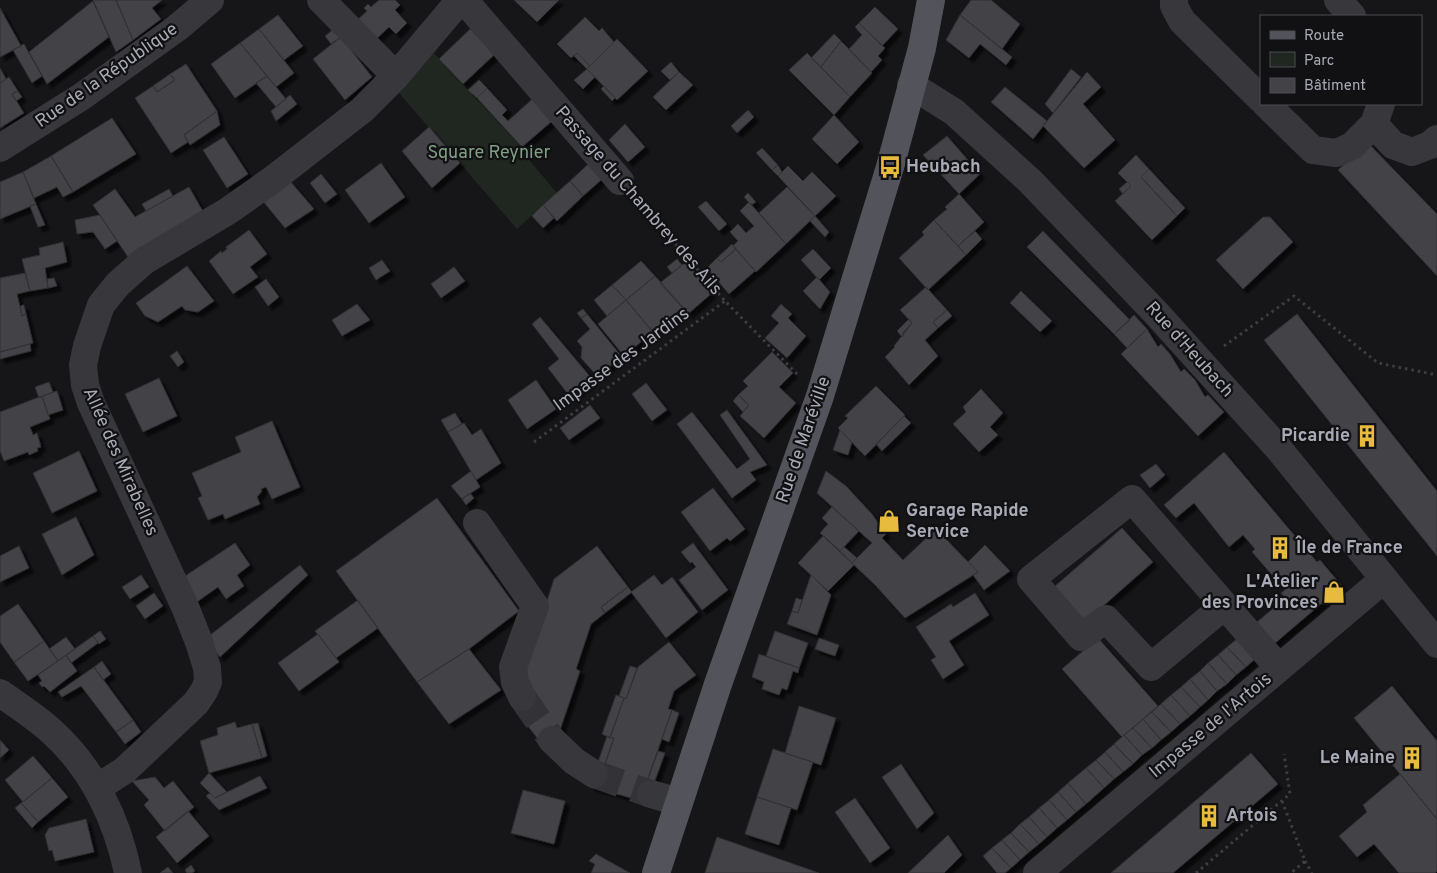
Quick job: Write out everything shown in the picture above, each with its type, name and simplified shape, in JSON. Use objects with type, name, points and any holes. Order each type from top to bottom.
[{"type":"main road","name":"Rue de Maréville","points":[[656,873],[718,684],[820,396],[890,167],[925,34],[931,0]]},
{"type":"street","name":"Rue de la République","points":[[0,148],[81,97],[177,28],[210,0]]},
{"type":"street","points":[[321,0],[396,76]]},
{"type":"street","name":"Allée des Mirabelles","points":[[97,788],[126,770],[196,703],[208,682],[207,668],[186,609],[90,403],[85,385],[83,365],[87,346],[101,305],[118,284],[144,261],[228,210],[272,180],[362,110],[396,76],[462,0]]},
{"type":"street","name":"Passage du Chambrey des Ails","points":[[462,0],[620,181]]},
{"type":"street","points":[[1174,0],[1174,6],[1182,21],[1260,98]]},
{"type":"street","points":[[1338,0],[1351,15]]},
{"type":"street","name":"Rue d'Heubach","points":[[911,85],[954,112],[1030,181],[1157,314],[1278,448],[1437,644]]},
{"type":"street","points":[[1267,105],[1313,150],[1336,153],[1352,146],[1378,114],[1393,145],[1412,152],[1430,146],[1437,139]]},
{"type":"street","points":[[1224,606],[1151,667],[1106,619],[1082,637],[1031,579],[1132,499],[1279,668]]},
{"type":"street","points":[[476,523],[535,606],[513,667],[515,682],[522,697]]},
{"type":"street","name":"Impasse de l'Artois","points":[[1037,873],[1384,579]]},
{"type":"street","points":[[0,693],[51,730],[72,753],[97,788],[108,807],[118,832],[128,873]]},
{"type":"street","points":[[552,740],[574,761],[594,774]]},
{"type":"street","points":[[650,794],[679,802]]},
{"type":"path","name":"Passage du Chambrey des Ails","points":[[620,181],[726,301],[820,396]]},
{"type":"path","points":[[1201,362],[1294,296],[1378,364],[1437,375]]},
{"type":"path","name":"Impasse des Jardins","points":[[534,442],[726,301]]},
{"type":"path","points":[[1196,873],[1290,794],[1284,754]]},
{"type":"path","points":[[1282,801],[1305,861],[1312,873]]},
{"type":"path","points":[[1291,873],[1305,861]]},
{"type":"green space","name":"Square Reynier","points":[[434,53],[522,147],[520,149],[557,193],[517,229],[399,93]]},
{"type":"building","points":[[93,0],[116,0],[133,40],[116,52]]},
{"type":"building","points":[[116,0],[162,0],[152,8],[161,19],[133,40]]},
{"type":"building","points":[[379,0],[395,0],[400,5],[395,10],[407,23],[396,34],[389,27],[373,42],[354,23],[367,11],[364,8],[368,4],[371,7]]},
{"type":"building","points":[[514,0],[559,0],[537,22]]},
{"type":"building","points":[[971,0],[991,0],[1020,24],[1002,49],[960,15]]},
{"type":"building","points":[[93,1],[109,37],[47,84],[29,52]]},
{"type":"building","points":[[875,7],[898,29],[882,46],[859,23]]},
{"type":"building","points":[[0,8],[21,46],[0,57]]},
{"type":"building","points":[[278,15],[303,46],[284,60],[259,29]]},
{"type":"building","points":[[960,15],[1012,57],[1006,65],[980,44],[969,58],[946,40]]},
{"type":"building","points":[[585,17],[599,31],[602,28],[614,42],[590,66],[577,53],[571,58],[557,44]]},
{"type":"building","points":[[859,23],[885,48],[878,56],[882,60],[871,72],[849,49],[862,35],[855,27]]},
{"type":"building","points":[[335,28],[341,37],[331,44],[325,36]]},
{"type":"building","points":[[259,29],[294,73],[276,87],[240,43]]},
{"type":"building","points":[[470,29],[495,54],[463,84],[439,59]]},
{"type":"building","points":[[834,34],[841,41],[821,67],[811,58]]},
{"type":"building","points":[[341,37],[372,77],[345,100],[313,59]]},
{"type":"building","points":[[617,39],[648,71],[617,100],[587,69]]},
{"type":"building","points":[[841,41],[872,73],[850,97],[821,67]]},
{"type":"building","points":[[240,43],[267,76],[235,98],[211,64]]},
{"type":"building","points":[[24,44],[42,76],[32,83],[13,50]]},
{"type":"building","points":[[577,53],[590,66],[587,69],[574,56]]},
{"type":"building","points":[[807,53],[850,97],[834,115],[789,70]]},
{"type":"building","points":[[671,62],[679,72],[670,80],[661,71]]},
{"type":"building","points":[[186,64],[217,111],[184,135],[188,142],[171,153],[135,98],[153,86],[157,92],[175,80],[170,74]]},
{"type":"building","points":[[0,68],[6,79],[0,83]]},
{"type":"building","points":[[587,69],[595,77],[583,89],[574,80]]},
{"type":"building","points":[[1071,69],[1081,77],[1053,113],[1045,104]]},
{"type":"building","points":[[679,72],[693,85],[666,110],[653,97]]},
{"type":"building","points":[[1087,72],[1101,87],[1083,104],[1115,140],[1084,168],[1043,126]]},
{"type":"building","points":[[170,74],[175,80],[157,92],[153,86]]},
{"type":"building","points":[[267,76],[286,99],[276,107],[256,83]]},
{"type":"building","points":[[9,77],[18,91],[12,94],[24,113],[0,128],[0,83]]},
{"type":"building","points":[[479,80],[487,88],[477,98],[468,90]]},
{"type":"building","points":[[604,86],[615,98],[612,101],[601,89]]},
{"type":"building","points":[[1005,87],[1047,121],[1033,139],[991,102]]},
{"type":"building","points":[[487,88],[507,110],[502,115],[508,121],[539,93],[559,115],[522,147],[477,98]]},
{"type":"building","points":[[18,91],[22,97],[16,101],[12,94]]},
{"type":"building","points":[[290,95],[297,104],[276,121],[271,111]]},
{"type":"building","points":[[748,110],[754,117],[737,133],[731,126]]},
{"type":"building","points":[[217,111],[220,125],[190,145],[184,135]]},
{"type":"building","points":[[834,115],[859,142],[837,164],[812,139]]},
{"type":"building","points":[[112,118],[136,154],[73,192],[51,156]]},
{"type":"building","points":[[625,124],[645,147],[628,162],[609,140]]},
{"type":"building","points":[[429,127],[460,163],[432,188],[402,151]]},
{"type":"building","points":[[947,136],[980,174],[959,194],[923,155]]},
{"type":"building","points":[[224,137],[248,174],[227,188],[203,150]]},
{"type":"building","points":[[1368,143],[1437,214],[1437,276],[1338,170]]},
{"type":"building","points":[[762,148],[778,165],[772,170],[756,153]]},
{"type":"building","points":[[1136,155],[1149,169],[1141,177],[1177,216],[1152,240],[1115,201],[1131,186],[1118,173]]},
{"type":"building","points":[[51,156],[73,192],[63,197],[57,187],[34,198],[23,172]]},
{"type":"building","points":[[596,157],[609,173],[583,196],[570,181]]},
{"type":"building","points":[[381,163],[405,197],[369,223],[345,190]]},
{"type":"building","points":[[778,165],[782,172],[778,176],[772,170]]},
{"type":"building","points":[[788,166],[803,181],[812,172],[836,196],[815,216],[778,176]]},
{"type":"building","points":[[1149,169],[1185,208],[1177,216],[1141,177]]},
{"type":"building","points":[[23,172],[36,204],[0,219],[0,182]]},
{"type":"building","points":[[321,174],[337,194],[325,203],[310,183]]},
{"type":"building","points":[[290,181],[314,209],[285,228],[262,200]]},
{"type":"building","points":[[570,181],[583,196],[557,221],[543,205]]},
{"type":"building","points":[[1127,182],[1131,186],[1123,194],[1119,189]]},
{"type":"building","points":[[189,187],[205,215],[128,257],[93,205],[115,189],[135,217]]},
{"type":"building","points":[[787,187],[815,216],[786,244],[759,213]]},
{"type":"building","points":[[169,189],[173,196],[146,211],[142,204]]},
{"type":"building","points":[[748,193],[756,202],[751,205],[744,197]]},
{"type":"building","points":[[959,194],[984,222],[958,246],[934,220],[947,209],[945,207]]},
{"type":"building","points":[[706,201],[727,224],[719,231],[698,207]]},
{"type":"building","points":[[749,202],[786,244],[756,272],[733,246],[738,241],[730,232],[738,224],[746,233],[754,226],[740,211]]},
{"type":"building","points":[[36,204],[45,225],[38,227],[30,206]]},
{"type":"building","points":[[543,205],[554,218],[543,228],[532,216]]},
{"type":"building","points":[[100,215],[117,241],[105,249],[93,232],[77,234],[75,220]]},
{"type":"building","points":[[815,216],[829,232],[825,237],[810,221]]},
{"type":"building","points":[[1263,217],[1270,217],[1293,242],[1243,289],[1216,260]]},
{"type":"building","points":[[934,220],[966,255],[928,290],[899,258],[924,235],[922,232]]},
{"type":"building","points":[[249,230],[267,254],[250,267],[258,277],[233,294],[209,261],[221,251],[222,253],[227,249],[226,247]]},
{"type":"building","points":[[975,231],[982,239],[966,255],[958,246]]},
{"type":"building","points":[[1043,231],[1130,320],[1114,334],[1027,247]]},
{"type":"building","points":[[63,242],[67,262],[45,268],[48,288],[30,291],[22,259],[40,255],[39,248]]},
{"type":"building","points":[[732,244],[736,249],[721,262],[717,258]]},
{"type":"building","points":[[736,249],[755,271],[729,294],[707,268],[717,258],[721,262]]},
{"type":"building","points":[[813,249],[831,268],[819,280],[801,260]]},
{"type":"building","points":[[677,259],[682,265],[672,273],[667,267]]},
{"type":"building","points":[[382,260],[390,271],[376,280],[369,268]]},
{"type":"building","points":[[641,261],[655,276],[626,300],[612,285]]},
{"type":"building","points":[[686,262],[712,293],[688,314],[660,283]]},
{"type":"building","points":[[187,266],[214,301],[198,312],[185,310],[182,306],[158,322],[145,316],[136,303]]},
{"type":"building","points":[[454,267],[465,281],[441,298],[431,284]]},
{"type":"building","points":[[25,273],[30,291],[17,294],[22,316],[26,314],[33,343],[0,352],[0,278]]},
{"type":"building","points":[[655,276],[683,307],[653,332],[626,300]]},
{"type":"building","points":[[817,277],[830,292],[820,309],[803,291]]},
{"type":"building","points":[[54,278],[57,286],[48,288],[47,279]]},
{"type":"building","points":[[266,279],[279,297],[268,306],[255,287]]},
{"type":"building","points":[[612,285],[626,300],[607,316],[594,300]]},
{"type":"building","points":[[926,287],[947,310],[933,322],[938,328],[925,340],[938,356],[909,385],[885,357],[895,347],[912,323],[900,310]]},
{"type":"building","points":[[1021,291],[1052,321],[1040,332],[1010,303]]},
{"type":"building","points":[[626,300],[653,332],[624,356],[598,324]]},
{"type":"building","points":[[357,304],[370,320],[342,336],[332,320]]},
{"type":"building","points":[[781,304],[792,314],[788,318],[806,336],[787,358],[765,338],[779,323],[771,316]]},
{"type":"building","points":[[24,305],[26,314],[22,316],[20,306]]},
{"type":"building","points":[[583,309],[587,314],[581,318],[577,313]]},
{"type":"building","points":[[947,310],[952,316],[938,328],[933,322]]},
{"type":"building","points":[[587,314],[622,357],[597,376],[581,358],[582,347],[577,341],[590,329],[581,318]]},
{"type":"building","name":"Picardie","points":[[1297,314],[1437,491],[1437,556],[1264,340]]},
{"type":"building","points":[[1134,315],[1147,329],[1127,348],[1114,334]]},
{"type":"building","points":[[540,317],[593,380],[571,398],[548,368],[559,359],[532,324]]},
{"type":"building","points":[[909,319],[912,323],[903,333],[902,337],[897,331]]},
{"type":"building","points":[[1147,329],[1158,347],[1161,344],[1170,354],[1181,372],[1184,369],[1195,380],[1205,397],[1208,395],[1224,412],[1198,436],[1121,354]]},
{"type":"building","points":[[30,344],[31,351],[0,359],[0,352]]},
{"type":"building","points":[[177,351],[184,362],[178,367],[170,356]]},
{"type":"building","points":[[772,352],[793,373],[779,387],[796,403],[764,438],[740,416],[749,405],[738,395],[748,386],[743,381]]},
{"type":"building","points":[[159,378],[177,416],[143,432],[125,394]]},
{"type":"building","points":[[536,380],[556,409],[527,429],[508,400]]},
{"type":"building","points":[[49,382],[53,392],[39,398],[35,387]]},
{"type":"building","points":[[646,383],[667,410],[652,421],[632,394]]},
{"type":"building","points":[[876,386],[905,415],[865,456],[838,428],[848,418],[845,416]]},
{"type":"building","points":[[981,389],[1003,413],[990,427],[998,435],[979,452],[953,424],[966,412],[963,407]]},
{"type":"building","points":[[57,391],[63,410],[48,415],[42,396]]},
{"type":"building","points":[[738,395],[749,405],[743,412],[733,401]]},
{"type":"building","points":[[42,396],[50,419],[30,427],[33,435],[37,433],[41,447],[37,448],[38,451],[29,455],[28,452],[4,461],[0,451],[0,412]]},
{"type":"building","points":[[590,405],[600,418],[569,440],[560,428]]},
{"type":"building","points":[[727,410],[767,465],[750,472],[756,480],[732,498],[677,424],[692,412],[737,469],[750,459],[720,415]]},
{"type":"building","points":[[455,413],[462,424],[448,432],[441,420]]},
{"type":"building","points":[[904,416],[911,423],[882,451],[876,444]]},
{"type":"building","points":[[272,421],[300,487],[272,499],[266,487],[261,489],[262,491],[257,497],[260,504],[225,519],[223,514],[208,520],[198,498],[202,496],[192,473],[241,452],[235,437]]},
{"type":"building","points":[[464,423],[472,435],[481,429],[501,463],[476,480],[448,432]]},
{"type":"building","points":[[840,430],[852,442],[848,455],[833,450]]},
{"type":"building","points":[[79,451],[97,491],[52,513],[33,473]]},
{"type":"building","name":"Île de France","points":[[1224,452],[1317,562],[1320,560],[1342,586],[1274,644],[1256,623],[1285,598],[1281,593],[1285,590],[1252,552],[1255,549],[1243,535],[1229,547],[1194,503],[1176,518],[1164,505]]},
{"type":"building","points":[[1156,464],[1165,475],[1150,488],[1140,475]]},
{"type":"building","points":[[471,471],[480,487],[462,499],[451,486]]},
{"type":"building","points":[[826,471],[846,486],[872,514],[886,534],[882,538],[903,560],[936,529],[978,572],[905,618],[852,563],[872,543],[817,493]]},
{"type":"building","points":[[713,488],[745,529],[730,541],[727,538],[710,551],[681,512]]},
{"type":"building","points":[[470,493],[474,498],[466,505],[462,499]]},
{"type":"building","points":[[437,498],[519,611],[469,649],[417,682],[336,571]]},
{"type":"building","points":[[832,507],[859,531],[840,551],[820,533],[828,524],[822,518]]},
{"type":"building","points":[[76,517],[94,555],[62,575],[42,534]]},
{"type":"building","points":[[1122,528],[1153,562],[1085,622],[1054,587]]},
{"type":"building","points":[[823,536],[854,565],[828,591],[798,563]]},
{"type":"building","points":[[235,543],[250,565],[237,575],[244,586],[226,599],[218,587],[194,604],[182,578]]},
{"type":"building","points":[[693,543],[728,590],[702,610],[679,580],[696,567],[681,552]]},
{"type":"building","points":[[985,545],[1010,571],[984,590],[973,575],[978,572],[968,562]]},
{"type":"building","points":[[19,546],[29,568],[0,582],[0,556]]},
{"type":"building","points":[[597,546],[628,587],[601,607],[605,613],[591,624],[576,669],[580,671],[560,730],[545,748],[513,707],[554,579]]},
{"type":"building","points":[[844,547],[857,558],[852,563],[840,551]]},
{"type":"building","points":[[300,565],[308,575],[220,657],[212,647],[209,636]]},
{"type":"building","points":[[141,575],[149,587],[130,599],[122,587]]},
{"type":"building","points":[[654,575],[662,585],[672,577],[698,612],[666,638],[631,592]]},
{"type":"building","points":[[811,575],[831,595],[817,635],[787,624],[792,611],[798,613]]},
{"type":"building","points":[[628,587],[632,592],[605,613],[601,607]]},
{"type":"building","points":[[154,593],[163,606],[145,619],[136,606]]},
{"type":"building","points":[[975,593],[989,615],[949,641],[964,665],[943,679],[931,660],[936,657],[916,627],[951,604],[953,607]]},
{"type":"building","points":[[796,598],[802,600],[798,613],[792,611]]},
{"type":"building","points":[[358,600],[378,628],[336,658],[315,631]]},
{"type":"building","points":[[18,604],[44,641],[14,662],[0,642],[0,616]]},
{"type":"building","points":[[100,631],[106,639],[99,644],[93,636]]},
{"type":"building","points":[[775,631],[808,643],[799,668],[766,656]]},
{"type":"building","points":[[318,634],[339,662],[299,691],[278,663]]},
{"type":"building","points":[[93,636],[98,643],[71,663],[66,655]]},
{"type":"building","points":[[66,637],[75,649],[58,661],[49,649]]},
{"type":"building","points":[[819,638],[839,645],[835,656],[815,649]]},
{"type":"building","points":[[1098,638],[1158,706],[1122,737],[1062,669]]},
{"type":"building","points":[[1237,639],[1255,659],[1246,667],[1227,647]]},
{"type":"building","points":[[44,641],[58,661],[28,681],[14,662]]},
{"type":"building","points":[[669,642],[696,675],[674,691],[668,709],[672,710],[647,781],[648,803],[590,786],[604,767],[614,738],[610,738],[624,698],[626,699],[638,667]]},
{"type":"building","points":[[1227,647],[1246,667],[1236,675],[1218,655]]},
{"type":"building","points":[[469,649],[501,690],[449,724],[417,682]]},
{"type":"building","points":[[759,654],[799,668],[798,673],[793,671],[787,690],[782,688],[779,695],[762,689],[764,682],[752,677]]},
{"type":"building","points":[[66,655],[77,671],[50,692],[39,683],[42,681],[38,675]]},
{"type":"building","points":[[1218,655],[1236,675],[1227,684],[1208,663]]},
{"type":"building","points":[[102,661],[111,674],[103,680],[94,667]]},
{"type":"building","points":[[1208,663],[1227,684],[1217,691],[1200,671]]},
{"type":"building","points":[[630,666],[637,668],[626,699],[619,696]]},
{"type":"building","points":[[94,667],[133,720],[116,732],[81,686],[62,697],[58,692]]},
{"type":"building","points":[[1200,671],[1217,691],[1208,700],[1190,679]]},
{"type":"building","points":[[1190,679],[1208,700],[1200,707],[1181,687]]},
{"type":"building","name":"Le Maine","points":[[1392,686],[1437,741],[1437,819],[1354,718]]},
{"type":"building","points":[[1181,687],[1200,707],[1190,716],[1171,695]]},
{"type":"building","points":[[616,695],[624,698],[610,738],[602,734]]},
{"type":"building","points":[[1171,695],[1190,716],[1180,724],[1161,704]]},
{"type":"building","points":[[1161,704],[1180,724],[1171,732],[1152,712]]},
{"type":"building","points":[[799,706],[836,718],[821,765],[785,753]]},
{"type":"building","points":[[672,710],[679,713],[669,742],[662,739]]},
{"type":"building","points":[[1152,712],[1171,732],[1161,740],[1143,719]]},
{"type":"building","points":[[1143,719],[1161,740],[1152,748],[1133,728]]},
{"type":"building","points":[[133,720],[141,732],[125,744],[116,732]]},
{"type":"building","points":[[235,722],[237,728],[252,724],[262,758],[209,773],[200,741],[218,735],[217,728]]},
{"type":"building","points":[[258,723],[267,756],[262,758],[252,724]]},
{"type":"building","points":[[1133,728],[1152,748],[1142,755],[1124,735]]},
{"type":"building","points":[[1124,735],[1142,755],[1133,764],[1114,744]]},
{"type":"building","points":[[607,736],[614,738],[604,767],[597,765]]},
{"type":"building","points":[[0,740],[9,750],[0,758]]},
{"type":"building","points":[[1114,744],[1133,764],[1123,772],[1105,752]]},
{"type":"building","points":[[773,749],[813,762],[797,810],[757,797]]},
{"type":"building","points":[[658,751],[665,753],[654,783],[647,781]]},
{"type":"building","points":[[1105,752],[1123,772],[1114,779],[1096,760]]},
{"type":"building","name":"Artois","points":[[1251,753],[1278,784],[1173,873],[1111,873]]},
{"type":"building","points":[[33,756],[52,778],[23,802],[5,780]]},
{"type":"building","points":[[1096,760],[1114,779],[1104,788],[1086,768]]},
{"type":"building","points":[[901,764],[934,813],[917,829],[882,777]]},
{"type":"building","points":[[1086,768],[1104,788],[1086,804],[1068,783]]},
{"type":"building","points":[[209,773],[227,792],[215,798],[200,783]]},
{"type":"building","points":[[1400,774],[1437,819],[1437,871],[1435,873],[1399,873],[1374,844],[1357,857],[1339,836],[1367,812],[1363,805]]},
{"type":"building","points":[[260,776],[267,788],[219,810],[206,796],[210,793],[215,798]]},
{"type":"building","points":[[155,777],[164,788],[173,781],[194,807],[165,831],[144,805],[149,800],[132,781]]},
{"type":"building","points":[[52,778],[68,797],[38,822],[21,803]]},
{"type":"building","points":[[1068,783],[1086,804],[1076,812],[1058,792]]},
{"type":"building","points":[[523,790],[565,801],[554,844],[511,833]]},
{"type":"building","points":[[1058,792],[1076,812],[1067,820],[1049,800]]},
{"type":"building","points":[[757,797],[791,808],[779,845],[745,834]]},
{"type":"building","points":[[855,798],[890,848],[870,863],[835,812]]},
{"type":"building","points":[[1049,800],[1067,820],[1057,828],[1039,808]]},
{"type":"building","points":[[21,803],[38,822],[32,828],[15,808]]},
{"type":"building","points":[[1039,808],[1057,828],[1047,837],[1029,817]]},
{"type":"building","points":[[188,811],[209,836],[177,863],[156,837]]},
{"type":"building","points":[[1029,817],[1047,837],[1039,844],[1020,824]]},
{"type":"building","points":[[86,819],[94,852],[55,861],[52,850],[49,851],[45,835],[49,828]]},
{"type":"building","points":[[1020,824],[1039,844],[1029,852],[1011,833]]},
{"type":"building","points":[[1011,833],[1029,852],[1020,860],[1002,840]]},
{"type":"building","points":[[948,835],[962,855],[944,873],[908,873]]},
{"type":"building","points":[[717,837],[819,873],[705,873]]},
{"type":"building","points":[[1002,840],[1020,860],[1011,868],[992,848]]},
{"type":"building","points":[[992,848],[1011,868],[1005,873],[997,873],[983,856]]},
{"type":"building","points":[[596,854],[630,873],[591,873],[595,864],[589,861]]},
{"type":"building","points":[[191,865],[195,871],[187,873],[185,870]]},
{"type":"building","points":[[168,867],[173,873],[160,873]]},
{"type":"tunnel","points":[[522,697],[552,740]]},
{"type":"tunnel","points":[[594,774],[651,794]]},
{"type":"place","name":"Heubach","points":[[890,167]]},
{"type":"place","name":"Picardie","points":[[1367,436]]},
{"type":"place","name":"Garage Rapide Service","points":[[889,521]]},
{"type":"place","name":"Île de France","points":[[1280,548]]},
{"type":"place","name":"L'Atelier des Provinces","points":[[1334,592]]},
{"type":"place","name":"Le Maine","points":[[1412,758]]},
{"type":"place","name":"Artois","points":[[1209,816]]}]
